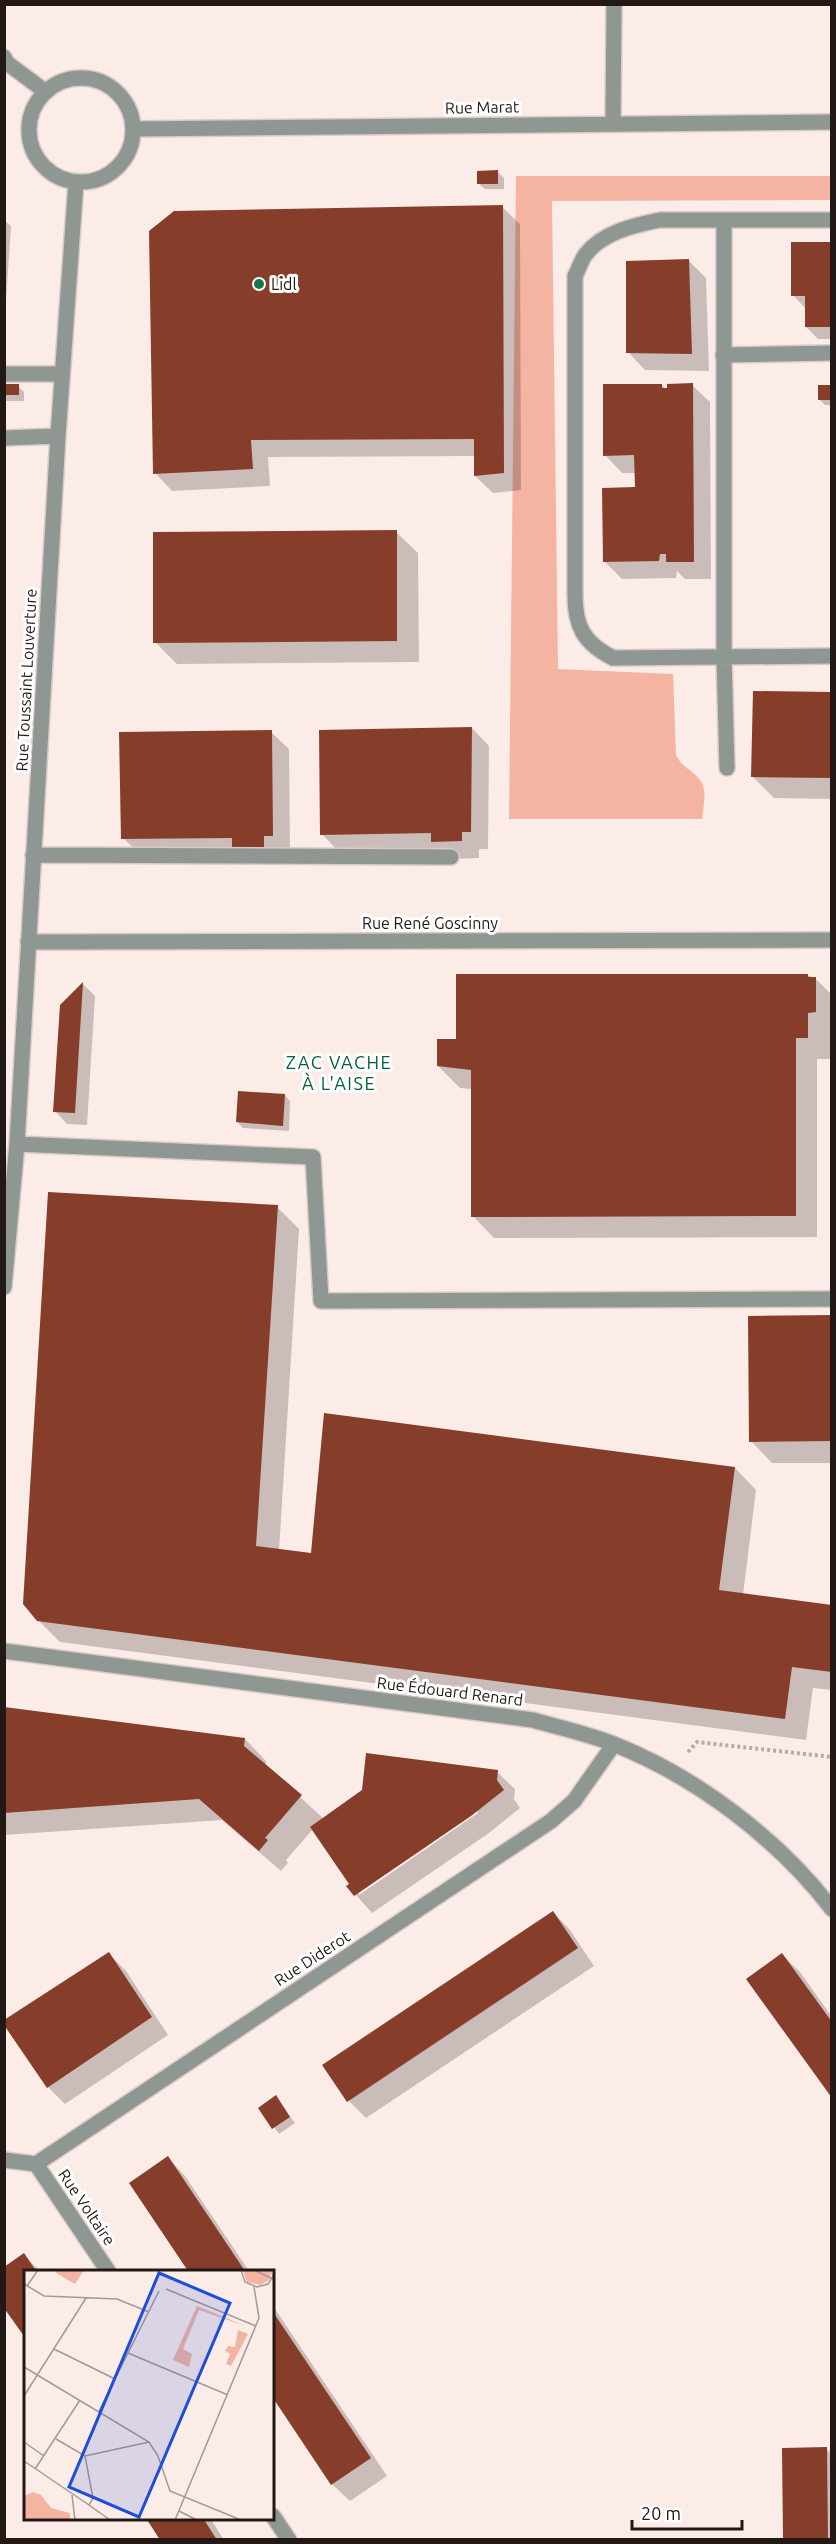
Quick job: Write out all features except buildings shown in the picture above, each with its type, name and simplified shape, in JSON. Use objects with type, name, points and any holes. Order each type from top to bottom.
[{"type":"street","points":[[613,124],[614,4]]},
{"type":"street","points":[[4,57],[7,63],[46,92]]},
{"type":"street","points":[[77,79],[93,79],[109,87],[122,98],[130,113],[134,129],[131,147],[123,162],[109,174],[93,181],[76,182],[59,177],[46,169],[35,155],[30,139],[30,122],[35,105],[46,92],[60,83],[77,79]]},
{"type":"street","name":"Rue Marat","points":[[134,129],[831,122]]},
{"type":"street","name":"Rue Toussaint Louverture","points":[[4,1287],[5,1256],[17,1144],[58,436],[76,182]]},
{"type":"street","points":[[831,220],[660,220],[633,225],[610,236],[586,253],[575,276],[574,583],[575,615],[585,637],[599,651],[613,658],[831,656]]},
{"type":"street","points":[[724,220],[724,657],[727,768]]},
{"type":"street","points":[[723,356],[831,353]]},
{"type":"street","points":[[4,374],[62,374]]},
{"type":"street","points":[[4,438],[58,436]]},
{"type":"street","points":[[33,855],[451,857]]},
{"type":"street","name":"Rue René Goscinny","points":[[28,942],[831,940]]},
{"type":"street","points":[[17,1144],[313,1156],[321,1301],[831,1299]]},
{"type":"street","name":"Rue Édouard Renard","points":[[4,1651],[533,1720],[614,1744],[672,1771],[713,1796],[769,1844],[831,1910]]},
{"type":"street","name":"Rue Diderot","points":[[36,2164],[551,1821],[574,1801],[614,1744]]},
{"type":"street","points":[[4,2160],[36,2164]]},
{"type":"street","name":"Rue Voltaire","points":[[36,2164],[107,2270]]},
{"type":"street","points":[[274,2518],[289,2540]]},
{"type":"path","points":[[672,1771],[697,1742],[831,1757]]},
{"type":"shaded area","points":[[516,176],[831,176],[831,200],[552,201],[558,669],[673,674],[676,755],[702,784],[704,799],[702,819],[509,819]]},
{"type":"place","name":"Lidl","points":[[259,284]]},
{"type":"district","name":"ZAC VACHE À L'AISE","points":[[339,1072]]}]
